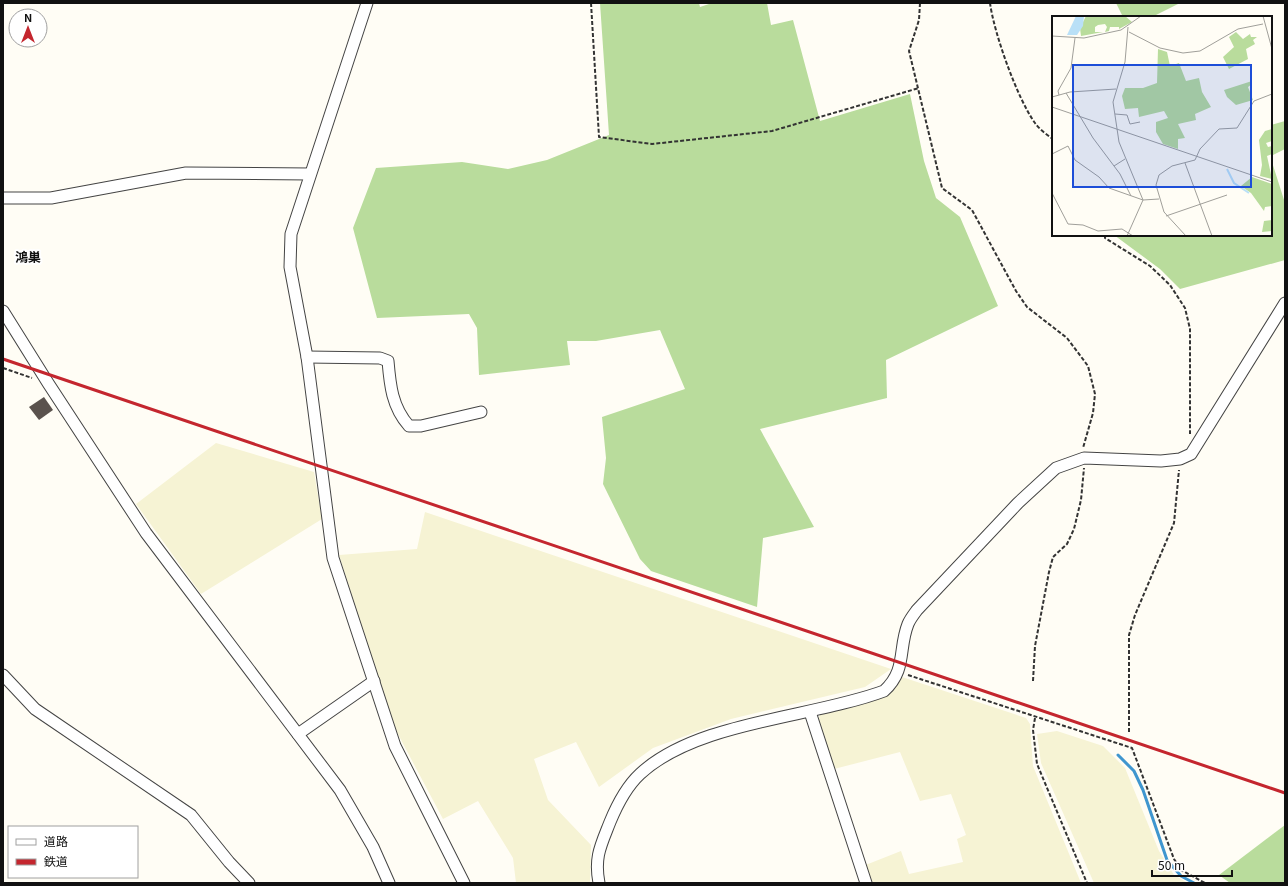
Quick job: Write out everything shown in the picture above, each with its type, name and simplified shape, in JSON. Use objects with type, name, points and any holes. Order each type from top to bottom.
[{"type":"street","points":[[367,3],[291,234],[290,266],[307,357],[333,558],[395,746],[464,883]]},
{"type":"street","points":[[3,198],[51,198],[186,173],[310,174]]},
{"type":"street","points":[[599,883],[597,873],[598,850],[620,800],[640,774],[667,754],[715,733],[810,712],[884,691],[893,683],[899,672],[906,632],[909,623],[917,610],[1018,503],[1056,468],[1084,458],[1161,461],[1180,459],[1190,454],[1285,304]]},
{"type":"street","points":[[3,311],[146,533],[340,790],[373,847],[388,883]]},
{"type":"street","points":[[307,357],[380,358],[388,361],[390,388],[394,403],[400,416],[409,426],[421,426],[481,412]]},
{"type":"street","points":[[3,675],[35,709],[191,815],[229,862],[249,883]]},
{"type":"street","points":[[298,734],[374,681]]},
{"type":"street","points":[[810,712],[866,883]]},
{"type":"path","points":[[591,3],[600,138],[652,144],[772,131],[919,88]]},
{"type":"path","points":[[920,3],[919,20],[909,51],[942,188],[972,210],[1026,307],[1067,338],[1088,366],[1095,394],[1093,413],[1083,450],[1084,474],[1081,500],[1074,529],[1067,544],[1053,557],[1035,646],[1032,681]]},
{"type":"path","points":[[990,3],[993,22],[1019,93],[1035,124],[1052,138]]},
{"type":"path","points":[[1105,236],[1106,238],[1150,266],[1170,286],[1185,308],[1190,329],[1190,454]]},
{"type":"path","points":[[3,368],[48,383]]},
{"type":"path","points":[[1129,732],[1129,635],[1135,615],[1174,523],[1180,459]]},
{"type":"path","points":[[899,672],[1035,718],[1132,748],[1174,859],[1181,870],[1205,883]]},
{"type":"path","points":[[1035,718],[1033,730],[1037,764],[1087,883]]},
{"type":"shaded area","points":[[216,443],[314,472],[322,519],[201,594],[136,504]]},
{"type":"shaded area","points":[[425,512],[891,669],[865,687],[731,719],[653,748],[599,787],[576,742],[534,759],[548,800],[591,845],[590,883],[516,883],[513,858],[478,801],[443,819],[391,721],[339,555],[417,549]]},
{"type":"shaded area","points":[[902,677],[1026,718],[1030,724],[1033,766],[1081,883],[869,883],[863,866],[901,851],[909,874],[963,862],[957,839],[966,835],[951,794],[920,801],[900,752],[834,769],[818,719],[821,713],[889,694],[897,686]]},
{"type":"shaded area","points":[[1057,731],[1103,746],[1125,768],[1159,851],[1174,875],[1188,883],[1094,883],[1041,763],[1037,734]]},
{"type":"green space","points":[[600,3],[699,3],[700,7],[712,3],[767,3],[771,25],[793,20],[820,121],[910,94],[924,161],[936,198],[960,217],[998,306],[886,360],[887,398],[760,429],[814,527],[763,538],[757,607],[651,571],[640,559],[603,484],[606,458],[602,417],[685,389],[660,330],[596,341],[567,341],[570,365],[479,375],[477,328],[469,314],[377,318],[353,228],[376,168],[462,162],[508,169],[547,160],[609,135]]},
{"type":"green space","points":[[1116,3],[1180,3],[1154,16],[1122,16]]},
{"type":"green space","points":[[1285,121],[1285,149],[1272,156],[1272,125]]},
{"type":"green space","points":[[1272,162],[1285,203],[1285,260],[1180,289],[1160,269],[1115,236],[1272,236]]},
{"type":"green space","points":[[1285,825],[1285,883],[1230,883],[1219,875]]},
{"type":"building","points":[[44,397],[53,410],[39,420],[29,407]]},
{"type":"waterway","points":[[1118,755],[1134,771],[1143,790],[1167,860],[1181,876],[1194,883]]},
{"type":"railway","points":[[3,359],[1285,793]]},
{"type":"district","name":"鴻巣","points":[[28,257]]}]
